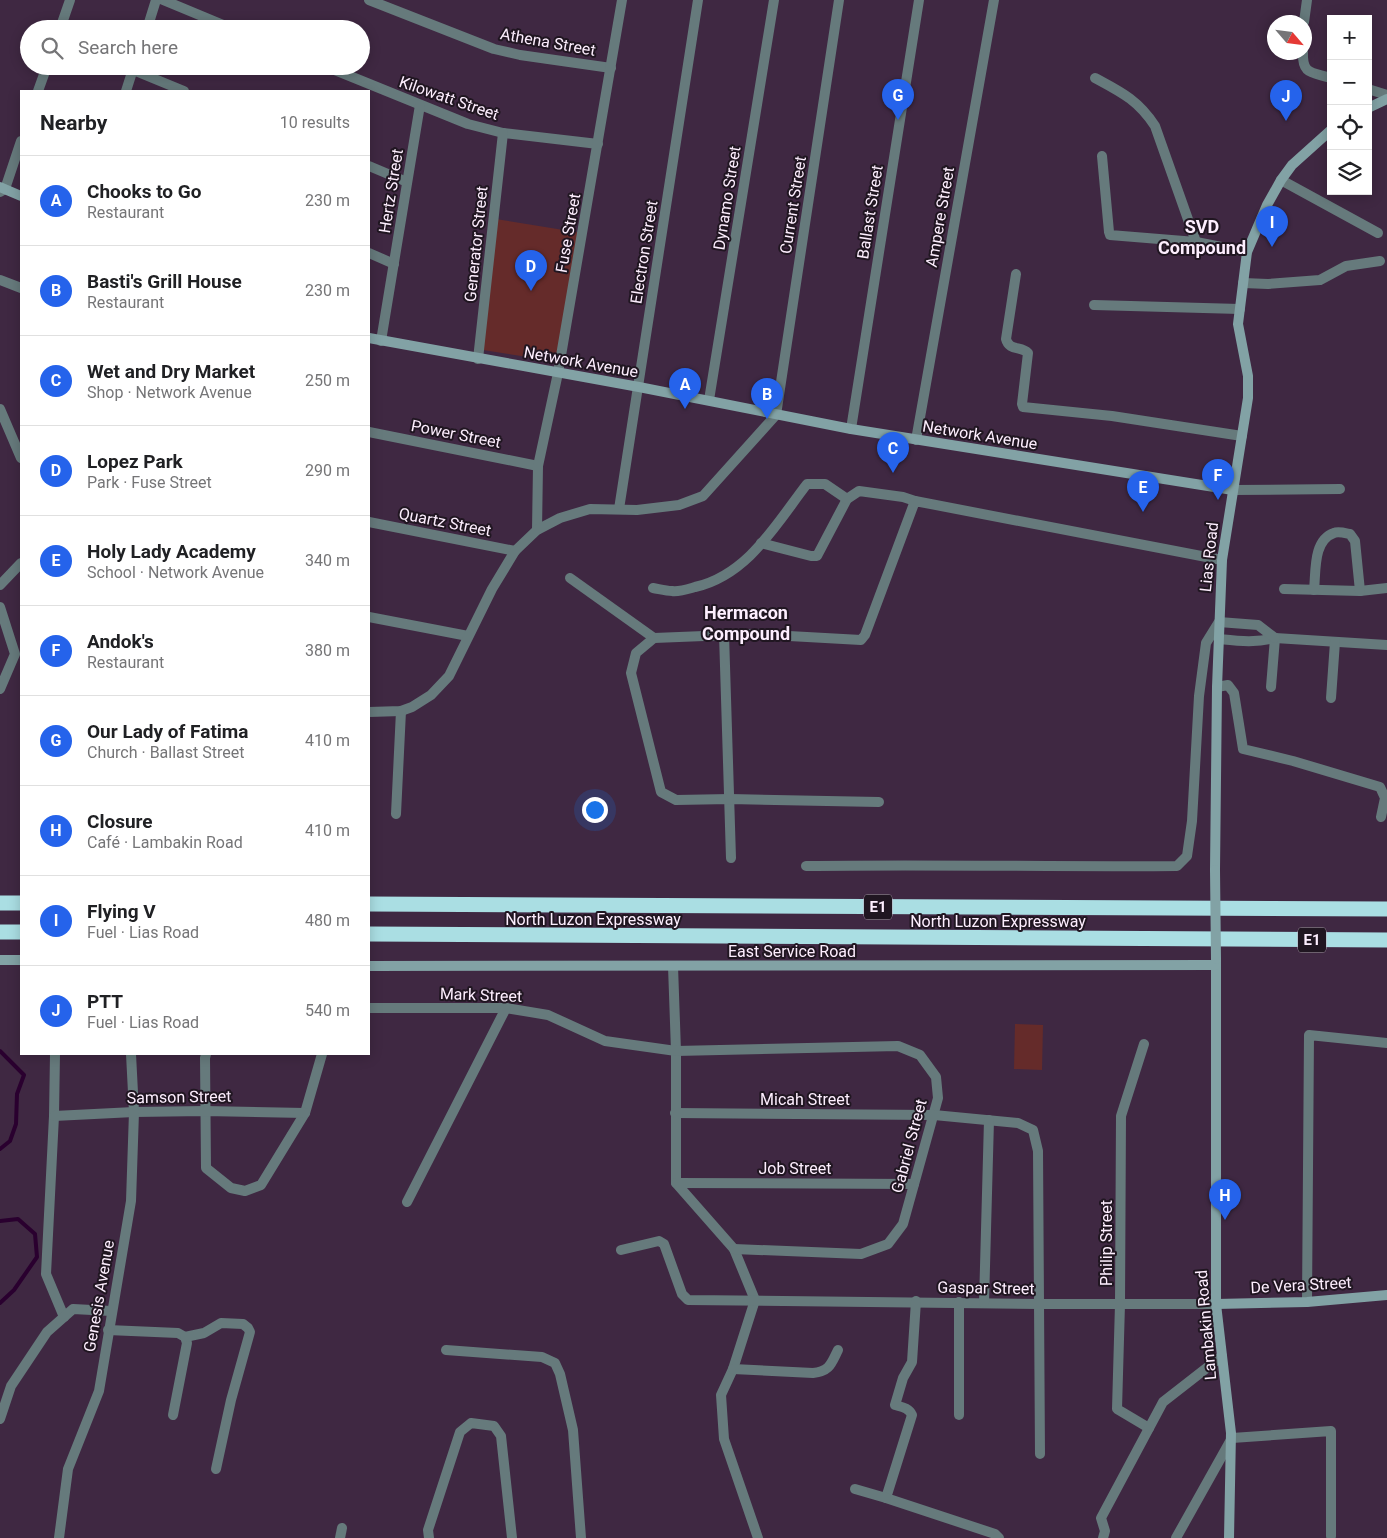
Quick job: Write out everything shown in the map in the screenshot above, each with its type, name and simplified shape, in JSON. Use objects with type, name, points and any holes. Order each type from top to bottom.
[{"type":"highway","points":[[0,903],[20,903]]},
{"type":"highway","name":"North Luzon Expressway","points":[[370,904],[1387,909]]},
{"type":"highway","points":[[0,932],[20,932]]},
{"type":"highway","name":"North Luzon Expressway","points":[[370,934],[1387,940]]},
{"type":"main road","points":[[1372,106],[1387,99]]},
{"type":"main road","name":"Lias Road","points":[[1216,962],[1217,687],[1222,560],[1248,398],[1248,376],[1238,324],[1242,283],[1247,252],[1263,212],[1281,180],[1292,165],[1327,134]]},
{"type":"main road","points":[[2,189],[20,196]]},
{"type":"main road","name":"Network Avenue","points":[[370,338],[710,400],[851,429],[1233,490]]},
{"type":"main road","points":[[0,960],[20,960]]},
{"type":"main road","name":"East Service Road","points":[[370,966],[1216,962]]},
{"type":"main road","name":"Lambakin Road","points":[[1216,962],[1216,1304],[1232,1438],[1229,1538]]},
{"type":"main road","name":"De Vera Street","points":[[1216,1304],[1307,1302],[1387,1295]]},
{"type":"street","points":[[63,20],[70,0]]},
{"type":"street","points":[[149,20],[156,0]]},
{"type":"street","points":[[163,0],[211,20]]},
{"type":"street","name":"Athena Street","points":[[369,0],[494,49],[520,55],[612,68]]},
{"type":"street","name":"Fuse Street","points":[[537,530],[538,466],[558,373],[612,68],[622,0]]},
{"type":"street","name":"Electron Street","points":[[619,509],[698,0]]},
{"type":"street","name":"Dynamo Street","points":[[710,400],[774,0]]},
{"type":"street","name":"Current Street","points":[[776,414],[839,0]]},
{"type":"street","name":"Ballast Street","points":[[851,429],[919,0]]},
{"type":"street","name":"Ampere Street","points":[[916,440],[994,0]]},
{"type":"street","points":[[1305,15],[1307,0]]},
{"type":"street","points":[[1302,60],[1304,68],[1308,71],[1327,77]]},
{"type":"street","points":[[38,90],[44,75]]},
{"type":"street","points":[[126,90],[131,75]]},
{"type":"street","points":[[149,75],[182,90]]},
{"type":"street","name":"Kilowatt Street","points":[[347,75],[468,124],[503,133],[598,144]]},
{"type":"street","points":[[1095,78],[1130,98],[1155,126],[1196,242]]},
{"type":"street","points":[[1372,90],[1387,95]]},
{"type":"street","name":"Hertz Street","points":[[382,341],[420,105]]},
{"type":"street","name":"Generator Street","points":[[478,359],[503,133]]},
{"type":"street","points":[[2,189],[20,144]]},
{"type":"street","points":[[1102,156],[1110,235],[1196,242],[1247,252]]},
{"type":"street","points":[[370,166],[407,182]]},
{"type":"street","points":[[1281,180],[1378,233]]},
{"type":"street","points":[[370,253],[394,264]]},
{"type":"street","points":[[1242,283],[1268,284],[1320,280],[1346,266],[1380,261]]},
{"type":"street","points":[[1016,274],[1006,339],[1007,344],[1012,348],[1025,350],[1028,353],[1023,407],[1112,416],[1242,436]]},
{"type":"street","points":[[0,280],[20,288]]},
{"type":"street","points":[[1094,305],[1240,309]]},
{"type":"street","points":[[0,409],[20,456]]},
{"type":"street","points":[[370,712],[401,711],[412,707],[431,695],[449,676],[492,589],[515,551],[537,530],[560,518],[590,509],[637,510],[679,505],[703,496],[776,414]]},
{"type":"street","name":"Power Street","points":[[370,432],[538,466]]},
{"type":"street","points":[[653,588],[674,592],[701,586],[720,579],[743,563],[807,484],[825,484],[846,499]]},
{"type":"street","points":[[1233,490],[1340,489]]},
{"type":"street","points":[[761,543],[817,556],[846,499],[859,491],[903,497],[915,501],[1222,560]]},
{"type":"street","points":[[880,802],[676,800],[661,792],[631,673],[636,653],[654,638],[754,634],[861,640],[865,635],[915,501]]},
{"type":"street","name":"Quartz Street","points":[[370,522],[515,551]]},
{"type":"street","points":[[1314,590],[1318,551],[1323,539],[1335,532],[1350,534],[1355,541],[1360,591]]},
{"type":"street","points":[[0,585],[20,564]]},
{"type":"street","points":[[570,578],[654,638]]},
{"type":"street","points":[[1284,589],[1360,591],[1387,588]]},
{"type":"street","points":[[0,607],[16,654],[0,689]]},
{"type":"street","points":[[370,617],[468,636]]},
{"type":"street","points":[[806,866],[1177,866],[1187,856],[1192,821],[1199,696],[1206,643],[1219,622],[1258,625],[1275,638]]},
{"type":"street","points":[[724,634],[731,858]]},
{"type":"street","points":[[1271,687],[1275,638]]},
{"type":"street","points":[[1219,639],[1258,642],[1275,638],[1387,645]]},
{"type":"street","points":[[1331,698],[1335,642]]},
{"type":"street","points":[[1217,687],[1228,685],[1234,693],[1243,749],[1293,761],[1380,788],[1385,798],[1381,817]]},
{"type":"street","points":[[396,814],[401,711]]},
{"type":"street","points":[[673,966],[676,1051],[676,1183],[734,1249],[755,1300],[733,1369],[721,1395],[724,1439],[758,1538]]},
{"type":"street","name":"Mark Street","points":[[370,1008],[506,1008],[548,1015],[605,1042],[676,1051]]},
{"type":"street","points":[[407,1202],[506,1008]]},
{"type":"street","points":[[1307,1302],[1309,1035],[1387,1043]]},
{"type":"street","name":"Philip Street","points":[[1144,1044],[1121,1116],[1120,1304],[1117,1409],[1149,1428]]},
{"type":"street","name":"Gabriel Street","points":[[676,1051],[898,1046],[920,1055],[936,1077],[938,1098],[903,1224],[888,1244],[861,1254],[734,1249]]},
{"type":"street","points":[[55,1055],[54,1116],[46,1274],[64,1317]]},
{"type":"street","name":"Genesis Avenue","points":[[59,1538],[68,1469],[99,1391],[131,1201],[134,1112],[131,1055]]},
{"type":"street","points":[[206,1055],[206,1168],[231,1188],[245,1190],[261,1185],[305,1113],[322,1055]]},
{"type":"street","name":"Samson Street","points":[[54,1116],[205,1111],[305,1113]]},
{"type":"street","name":"Micah Street","points":[[675,1113],[934,1115],[1018,1123],[1033,1130],[1038,1151],[1039,1304]]},
{"type":"street","points":[[984,1303],[989,1120]]},
{"type":"street","name":"Job Street","points":[[676,1183],[914,1184]]},
{"type":"street","name":"Gaspar Street","points":[[621,1250],[659,1241],[664,1244],[682,1294],[688,1300],[1216,1304]]},
{"type":"street","points":[[886,1498],[912,1415],[905,1408],[895,1405],[903,1378],[912,1362],[916,1302]]},
{"type":"street","points":[[959,1302],[959,1415]]},
{"type":"street","points":[[1039,1304],[1040,1454]]},
{"type":"street","points":[[0,1419],[11,1386],[47,1332],[73,1310],[111,1311]]},
{"type":"street","points":[[108,1330],[178,1334],[185,1337],[204,1333],[221,1323],[243,1324],[248,1328],[250,1332],[231,1400],[216,1469]]},
{"type":"street","points":[[174,1414],[187,1343],[185,1337]]},
{"type":"street","points":[[446,1350],[542,1357],[554,1363],[560,1374],[574,1430],[581,1538]]},
{"type":"street","points":[[733,1369],[824,1372],[830,1366],[838,1350]]},
{"type":"street","points":[[1104,1538],[1105,1531],[1101,1518],[1162,1402],[1222,1356]]},
{"type":"street","points":[[429,1538],[428,1530],[460,1432],[470,1423],[494,1426],[501,1436],[512,1538]]},
{"type":"street","points":[[1176,1538],[1232,1438],[1331,1431],[1331,1536]]},
{"type":"street","points":[[855,1489],[995,1534],[1000,1538]]},
{"type":"shaded area","points":[[496,219],[582,233],[560,362],[483,350]]},
{"type":"shaded area","points":[[1015,1024],[1043,1025],[1042,1070],[1014,1069]]},
{"type":"waterway","points":[[0,1051],[24,1075],[17,1094],[16,1124],[10,1141],[0,1149]]},
{"type":"waterway","points":[[0,1221],[18,1219],[35,1234],[37,1257],[14,1290],[0,1303]]},
{"type":"place","name":"Our Lady of Fatima","points":[[898,120]]},
{"type":"place","name":"PTT","points":[[1286,121]]},
{"type":"place","name":"Flying V","points":[[1272,247]]},
{"type":"place","name":"Lopez Park","points":[[531,291]]},
{"type":"place","name":"Chooks to Go","points":[[685,409]]},
{"type":"place","name":"Basti's Grill House","points":[[767,419]]},
{"type":"place","name":"Wet and Dry Market","points":[[893,473]]},
{"type":"place","name":"Andok's","points":[[1218,500]]},
{"type":"place","name":"Holy Lady Academy","points":[[1143,512]]},
{"type":"place","name":"Closure","points":[[1225,1220]]},
{"type":"district","name":"SVD Compound","points":[[1202,236]]},
{"type":"district","name":"Hermacon Compound","points":[[746,622]]}]
